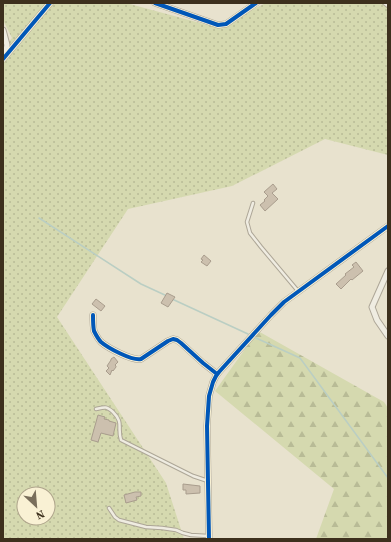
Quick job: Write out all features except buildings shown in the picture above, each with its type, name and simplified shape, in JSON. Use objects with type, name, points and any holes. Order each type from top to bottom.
[{"type":"street","points":[[4,58],[50,3]]},
{"type":"street","points":[[155,3],[218,25],[226,24],[256,3]]},
{"type":"street","points":[[3,30],[7,45],[4,58]]},
{"type":"street","points":[[209,537],[207,426],[210,396],[213,382],[217,374],[284,302],[388,226]]},
{"type":"street","points":[[388,271],[372,308],[377,320],[388,336]]},
{"type":"street","points":[[93,315],[94,331],[96,336],[117,352],[137,360],[147,356],[173,339],[181,343],[217,374]]},
{"type":"lane","points":[[384,3],[388,6]]},
{"type":"lane","points":[[253,203],[247,222],[250,233],[298,292]]},
{"type":"lane","points":[[96,409],[105,407],[119,418],[121,440],[208,482]]},
{"type":"lane","points":[[109,508],[119,520],[146,527],[176,530],[191,535],[209,537]]},
{"type":"green space","points":[[3,3],[126,3],[215,27],[266,3],[388,3],[388,155],[325,139],[232,186],[128,209],[57,317],[166,483],[184,539],[3,539],[3,49],[12,38],[3,20]]},
{"type":"green space","points":[[258,331],[384,402],[388,408],[388,539],[316,539],[334,489],[215,391]]},
{"type":"waterway","points":[[39,218],[141,284],[167,296]]},
{"type":"waterway","points":[[172,299],[248,334]]},
{"type":"waterway","points":[[256,338],[300,358],[388,478]]},
{"type":"cycle path","points":[[3,59],[50,3]]},
{"type":"cycle path","points":[[155,3],[218,25],[226,24],[256,3]]},
{"type":"cycle path","points":[[209,539],[207,426],[209,396],[216,376],[284,302],[388,226]]},
{"type":"cycle path","points":[[93,315],[94,331],[99,340],[104,345],[120,354],[141,359],[173,339],[181,343],[217,374]]}]
